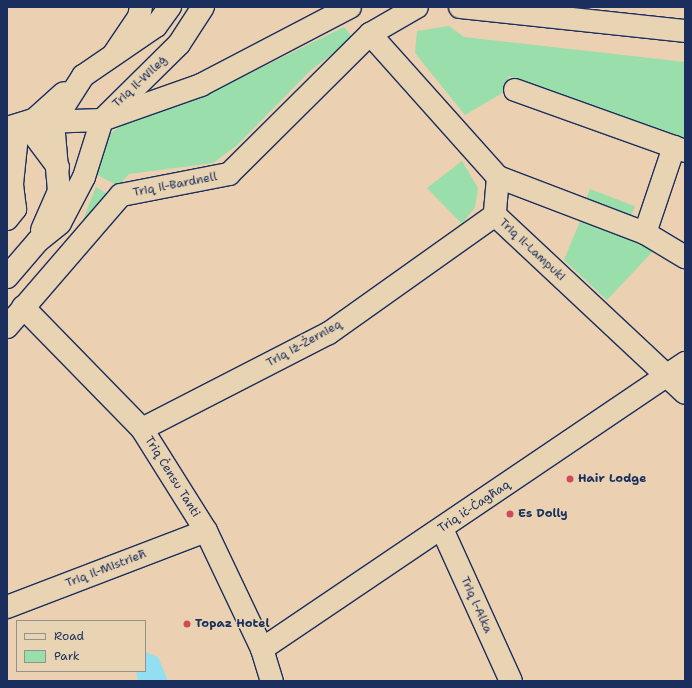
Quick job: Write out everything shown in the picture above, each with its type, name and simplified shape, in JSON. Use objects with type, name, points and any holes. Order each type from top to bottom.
[{"type":"main road","points":[[114,54],[139,17],[141,7]]},
{"type":"main road","points":[[7,219],[15,209],[10,182],[27,124],[83,76],[156,26],[170,7]]},
{"type":"main road","name":"Triq il-Wileġ","points":[[102,120],[179,44],[203,7]]},
{"type":"main road","points":[[27,124],[102,120],[201,85],[350,7]]},
{"type":"main road","name":"Triq il-Bardnell","points":[[7,327],[121,195],[229,174],[370,34],[417,7]]},
{"type":"main road","points":[[470,7],[685,31]]},
{"type":"main road","points":[[370,34],[498,177],[645,233],[685,257]]},
{"type":"main road","points":[[515,90],[679,149],[645,233]]},
{"type":"main road","points":[[7,277],[38,241],[60,223],[84,177],[102,120]]},
{"type":"main road","points":[[27,124],[58,167],[59,191],[38,241]]},
{"type":"main road","points":[[27,124],[58,167]]},
{"type":"main road","name":"Triq il-Lampuki","points":[[498,177],[495,215],[685,393]]},
{"type":"main road","name":"Triq iż-Żernieq","points":[[142,429],[329,333],[495,215]]},
{"type":"main road","name":"Triq Ċensu Tanti","points":[[23,307],[142,429],[206,531],[262,648],[272,681]]},
{"type":"main road","name":"Triq iċ-Ċagħaq","points":[[262,648],[442,529],[667,376],[685,362]]},
{"type":"main road","name":"Triq l-Alka","points":[[442,529],[511,681]]},
{"type":"main road","name":"Triq il-Mistrieħ","points":[[7,607],[206,531]]},
{"type":"green space","points":[[449,26],[464,37],[685,62],[685,142],[509,76],[504,92],[465,115],[415,53],[417,31]]},
{"type":"green space","points":[[344,27],[353,38],[311,70],[236,146],[213,163],[129,174],[118,186],[92,172],[108,136],[122,124],[218,89]]},
{"type":"green space","points":[[462,161],[478,188],[475,207],[462,224],[427,188]]},
{"type":"green space","points":[[96,187],[109,195],[81,225]]},
{"type":"green space","points":[[590,189],[635,206],[630,219],[585,202]]},
{"type":"green space","points":[[580,221],[655,249],[607,300],[564,260]]},
{"type":"water","points":[[146,652],[158,657],[168,681],[138,681],[136,672],[146,672]]},
{"type":"place","name":"Hair Lodge","points":[[570,479]]},
{"type":"place","name":"Es Dolly","points":[[510,514]]},
{"type":"place","name":"Topaz Hotel","points":[[187,624]]}]
